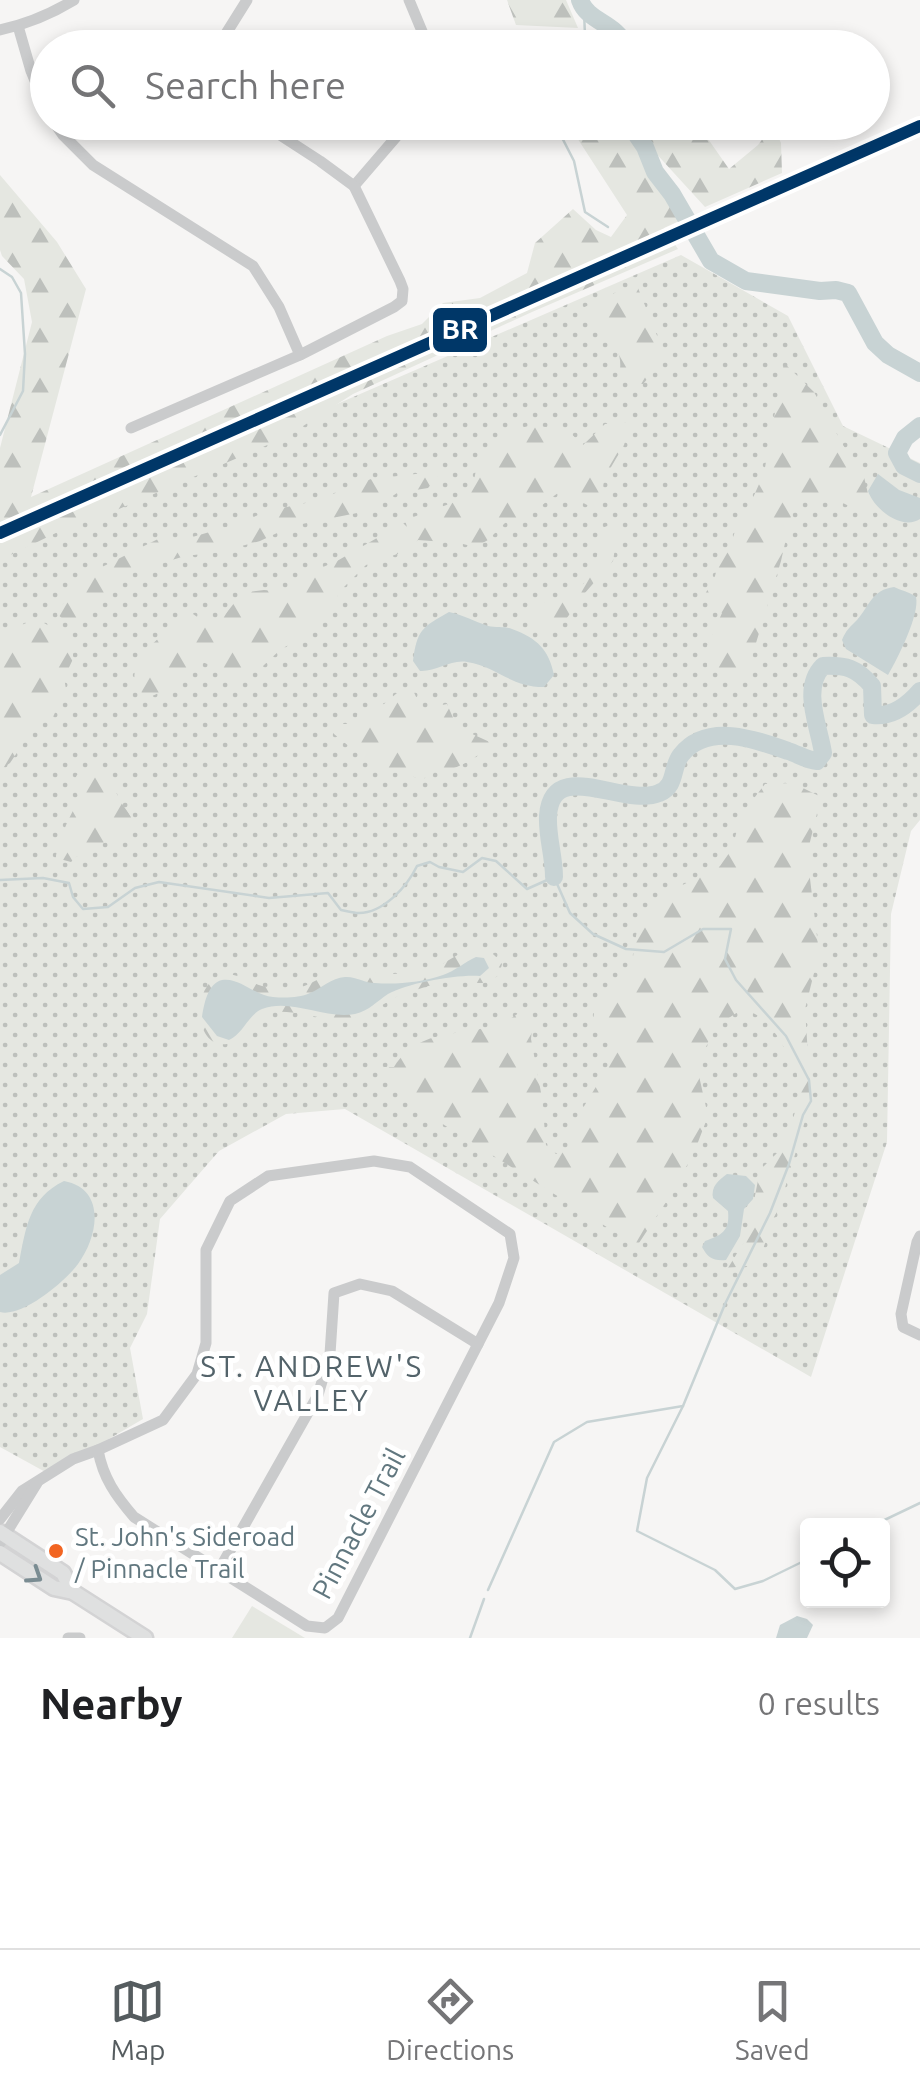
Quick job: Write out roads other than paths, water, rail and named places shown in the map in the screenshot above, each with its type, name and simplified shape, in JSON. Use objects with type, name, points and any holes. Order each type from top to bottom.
[{"type":"main road","points":[[2,1537],[64,1574],[73,1592]]},
{"type":"main road","points":[[0,1553],[54,1588],[73,1592],[145,1638]]},
{"type":"street","points":[[0,30],[53,13],[74,0]]},
{"type":"street","points":[[229,30],[248,0]]},
{"type":"street","points":[[408,0],[421,30]]},
{"type":"street","points":[[18,26],[30,68]]},
{"type":"street","points":[[68,140],[92,165],[253,266],[279,307],[300,355]]},
{"type":"street","points":[[132,428],[300,355],[402,301],[400,281],[354,186],[288,140]]},
{"type":"street","points":[[354,186],[394,140]]},
{"type":"street","name":"Pinnacle Trail","points":[[0,1519],[22,1492],[73,1459],[163,1420],[197,1374],[206,1342],[206,1250],[230,1201],[268,1176],[374,1162],[410,1167],[510,1234],[514,1258],[499,1303],[338,1618],[325,1628],[307,1626],[134,1516],[116,1496],[102,1471],[98,1450]]},
{"type":"street","points":[[920,1236],[901,1314],[903,1327],[920,1335]]},
{"type":"street","points":[[219,1570],[318,1395],[330,1354],[334,1293],[360,1284],[392,1292],[478,1344]]},
{"type":"street","points":[[2,1537],[39,1480]]},
{"type":"street","points":[[68,1638],[80,1638]]},
{"type":"waterway","points":[[580,0],[589,13],[613,30]]},
{"type":"waterway","points":[[584,11],[585,30]]},
{"type":"waterway","points":[[563,140],[574,161],[585,212],[608,227]]},
{"type":"waterway","points":[[640,140],[655,172],[711,261],[746,281],[848,293],[875,343],[920,373]]},
{"type":"waterway","points":[[0,269],[12,277],[21,293],[25,354],[23,391],[0,435]]},
{"type":"waterway","points":[[920,426],[905,438],[897,453],[904,466],[920,474]]},
{"type":"waterway","points":[[554,877],[548,816],[552,798],[562,789],[576,786],[644,796],[659,793],[669,786],[681,755],[692,745],[718,736],[761,742],[817,761],[823,753],[812,696],[823,666],[851,669],[867,680],[872,686],[873,715],[899,709],[920,691]]},
{"type":"waterway","points":[[0,880],[43,878],[69,883],[73,897],[83,909],[108,907],[135,888],[159,882],[269,898],[328,893],[341,910],[359,913],[377,909],[393,897],[417,866],[430,862],[463,872],[482,858],[496,861],[527,889],[554,877],[570,913],[593,934],[626,949],[664,952],[703,929],[731,929],[725,959],[736,980],[786,1036],[809,1080],[811,1101],[789,1164],[683,1406],[587,1422],[554,1442],[488,1590]]},
{"type":"waterway","points":[[683,1406],[647,1478],[637,1531],[715,1570],[735,1589],[763,1581],[800,1563]]},
{"type":"waterway","points":[[889,1518],[920,1503]]},
{"type":"waterway","points":[[470,1638],[484,1599]]},
{"type":"place","name":"St. John's Sideroad / Pinnacle Trail","points":[[56,1551]]},
{"type":"district","name":"ST. ANDREW'S VALLEY","points":[[312,1383]]}]
